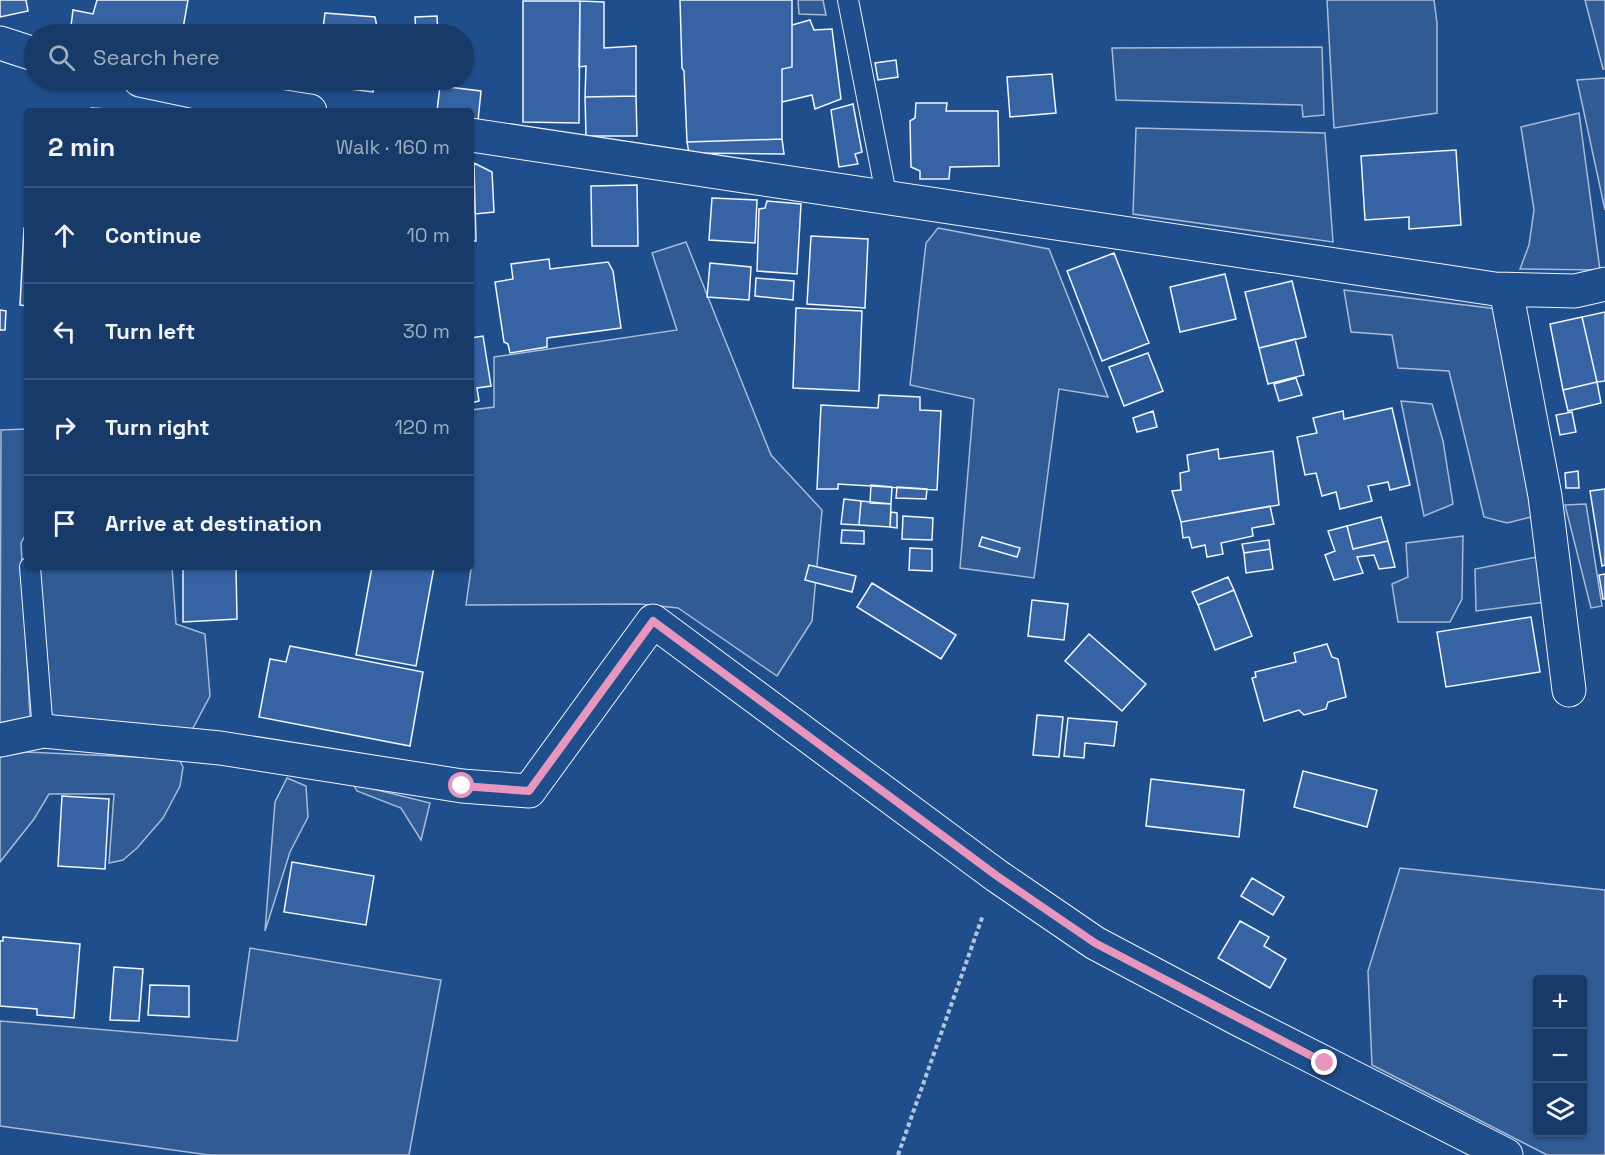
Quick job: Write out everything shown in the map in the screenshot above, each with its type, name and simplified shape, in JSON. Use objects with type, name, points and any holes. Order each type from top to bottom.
[{"type":"street","points":[[0,43],[24,51]]},
{"type":"street","points":[[188,90],[291,108]]},
{"type":"street","points":[[474,135],[1506,290],[1575,291],[1605,284]]},
{"type":"street","points":[[1506,290],[1545,496],[1569,690]]},
{"type":"street","points":[[0,740],[43,731],[220,748],[462,786],[529,791],[653,621],[997,876],[1095,943],[1240,1020],[1506,1155]]},
{"type":"lane","points":[[848,0],[887,199]]},
{"type":"lane","points":[[30,570],[43,731]]},
{"type":"path","points":[[898,1155],[997,876]]},
{"type":"shaded area","points":[[798,0],[823,0],[826,15],[799,14]]},
{"type":"shaded area","points":[[1327,0],[1434,0],[1437,23],[1437,113],[1334,128]]},
{"type":"shaded area","points":[[1585,0],[1605,0],[1605,69],[1603,69]]},
{"type":"shaded area","points":[[1322,47],[1324,115],[1303,117],[1302,105],[1116,100],[1112,48]]},
{"type":"shaded area","points":[[1605,78],[1605,210],[1577,80]]},
{"type":"shaded area","points":[[1579,113],[1600,270],[1520,269],[1529,245],[1534,210],[1521,127]]},
{"type":"shaded area","points":[[1136,128],[1325,133],[1333,242],[1133,214]]},
{"type":"shaded area","points":[[938,228],[1049,249],[1108,397],[1059,389],[1034,578],[960,568],[974,399],[910,385],[926,243]]},
{"type":"shaded area","points":[[686,242],[771,455],[822,510],[812,621],[777,676],[678,608],[640,604],[466,605],[471,570],[474,570],[474,410],[494,407],[494,357],[677,330],[652,253]]},
{"type":"shaded area","points":[[1344,290],[1497,309],[1540,510],[1531,517],[1507,523],[1484,517],[1449,371],[1398,368],[1392,335],[1351,332]]},
{"type":"shaded area","points":[[1401,401],[1432,404],[1443,441],[1453,504],[1424,516]]},
{"type":"shaded area","points":[[24,429],[24,538],[21,543],[30,717],[0,724],[1,430]]},
{"type":"shaded area","points":[[1586,504],[1602,606],[1591,608],[1565,505]]},
{"type":"shaded area","points":[[1463,536],[1462,599],[1450,622],[1398,622],[1392,584],[1408,577],[1406,543]]},
{"type":"shaded area","points":[[1542,556],[1546,602],[1476,611],[1475,569]]},
{"type":"shaded area","points":[[40,570],[172,570],[176,624],[205,634],[210,696],[192,730],[47,719]]},
{"type":"shaded area","points":[[26,752],[179,759],[183,767],[180,786],[163,818],[137,848],[123,860],[109,863],[114,794],[49,794],[34,819],[0,862],[0,757]]},
{"type":"shaded area","points":[[287,778],[306,786],[308,817],[290,852],[265,931],[275,802]]},
{"type":"shaded area","points":[[353,784],[430,803],[421,840],[401,808],[357,791]]},
{"type":"shaded area","points":[[1400,868],[1605,890],[1605,1155],[1547,1155],[1372,1065],[1368,971]]},
{"type":"shaded area","points":[[250,948],[441,980],[409,1155],[209,1155],[0,1126],[0,1021],[237,1041]]},
{"type":"building","points":[[0,0],[26,0],[28,11],[0,17]]},
{"type":"building","points":[[97,0],[188,0],[184,24],[71,24],[73,10],[93,14]]},
{"type":"building","points":[[680,0],[792,0],[792,67],[782,69],[782,139],[687,142]]},
{"type":"building","points":[[523,1],[580,1],[579,123],[523,122]]},
{"type":"building","points":[[580,1],[604,2],[604,48],[636,46],[636,96],[585,97],[586,66],[579,67]]},
{"type":"building","points":[[325,13],[375,17],[376,24],[324,24]]},
{"type":"building","points":[[437,16],[437,24],[415,24],[415,17]]},
{"type":"building","points":[[810,20],[814,30],[832,29],[841,99],[815,109],[812,95],[782,102],[782,69],[792,67],[792,25]]},
{"type":"building","points":[[896,60],[898,77],[878,80],[875,63]]},
{"type":"building","points":[[1052,74],[1056,113],[1010,117],[1007,77]]},
{"type":"building","points":[[440,90],[481,91],[478,121],[474,120],[474,108],[437,108]]},
{"type":"building","points":[[636,96],[637,136],[586,136],[585,97]]},
{"type":"building","points":[[916,103],[947,103],[946,111],[998,111],[999,166],[950,167],[949,179],[920,179],[920,171],[911,167],[910,121],[915,118]]},
{"type":"building","points":[[853,104],[862,152],[855,154],[858,164],[839,167],[831,110]]},
{"type":"building","points":[[782,139],[784,154],[689,153],[687,142]]},
{"type":"building","points":[[1456,150],[1461,225],[1409,229],[1409,217],[1365,220],[1361,156]]},
{"type":"building","points":[[474,163],[476,241],[474,241]]},
{"type":"building","points":[[474,163],[492,172],[494,212],[475,214]]},
{"type":"building","points":[[637,185],[638,246],[592,246],[591,186]]},
{"type":"building","points":[[712,198],[757,200],[755,243],[709,240]]},
{"type":"building","points":[[767,201],[801,204],[797,274],[757,271],[759,209],[765,208]]},
{"type":"building","points":[[24,228],[24,306],[20,305]]},
{"type":"building","points":[[811,236],[868,239],[865,308],[807,304]]},
{"type":"building","points":[[1114,253],[1149,343],[1102,361],[1067,271]]},
{"type":"building","points":[[549,259],[550,269],[608,262],[613,271],[621,328],[547,338],[547,347],[510,353],[508,344],[504,342],[495,282],[513,279],[511,264]]},
{"type":"building","points":[[710,263],[751,267],[749,300],[707,297]]},
{"type":"building","points":[[1225,274],[1236,319],[1180,332],[1170,287]]},
{"type":"building","points":[[756,278],[794,281],[793,300],[755,296]]},
{"type":"building","points":[[1292,281],[1306,337],[1259,348],[1245,292]]},
{"type":"building","points":[[796,308],[862,311],[859,391],[793,388]]},
{"type":"building","points":[[0,310],[6,311],[5,330],[0,330]]},
{"type":"building","points":[[1605,312],[1605,381],[1597,382],[1582,317]]},
{"type":"building","points":[[1582,317],[1597,382],[1563,390],[1550,324]]},
{"type":"building","points":[[483,336],[491,386],[477,388],[479,401],[474,402],[474,338]]},
{"type":"building","points":[[1295,339],[1304,375],[1268,384],[1259,348]]},
{"type":"building","points":[[1148,353],[1163,391],[1124,406],[1109,367]]},
{"type":"building","points":[[1296,378],[1302,395],[1279,401],[1274,384]]},
{"type":"building","points":[[1597,382],[1601,403],[1568,411],[1563,390]]},
{"type":"building","points":[[879,395],[920,397],[920,410],[941,411],[937,490],[838,484],[838,489],[817,489],[821,405],[878,408]]},
{"type":"building","points":[[1392,408],[1410,485],[1390,490],[1388,482],[1368,486],[1372,501],[1340,509],[1336,492],[1322,496],[1316,473],[1305,475],[1297,437],[1317,433],[1313,418],[1343,411],[1344,419]]},
{"type":"building","points":[[1153,411],[1157,427],[1137,432],[1133,418]]},
{"type":"building","points":[[1572,412],[1576,432],[1560,435],[1556,415]]},
{"type":"building","points":[[1218,449],[1219,459],[1273,451],[1279,505],[1181,522],[1172,491],[1181,490],[1180,473],[1189,471],[1187,455]]},
{"type":"building","points":[[1578,471],[1579,488],[1566,488],[1565,473]]},
{"type":"building","points":[[871,485],[892,487],[891,504],[870,503]]},
{"type":"building","points":[[897,487],[927,489],[926,499],[896,498]]},
{"type":"building","points":[[1605,489],[1605,565],[1602,566],[1590,491]]},
{"type":"building","points":[[844,499],[861,501],[859,525],[841,524]]},
{"type":"building","points":[[861,501],[891,504],[890,527],[859,525]]},
{"type":"building","points":[[1270,506],[1274,524],[1252,528],[1253,536],[1221,543],[1223,554],[1207,557],[1205,545],[1192,548],[1189,537],[1183,538],[1181,522]]},
{"type":"building","points":[[891,512],[897,513],[897,528],[890,527]]},
{"type":"building","points":[[903,516],[933,518],[932,540],[902,539]]},
{"type":"building","points":[[1381,517],[1388,541],[1353,549],[1347,526]]},
{"type":"building","points":[[1347,526],[1353,549],[1388,541],[1395,567],[1379,569],[1374,555],[1357,557],[1363,573],[1334,580],[1325,555],[1335,551],[1328,531]]},
{"type":"building","points":[[842,530],[864,531],[864,544],[841,543]]},
{"type":"building","points":[[982,537],[1020,548],[1017,557],[979,546]]},
{"type":"building","points":[[1269,540],[1270,549],[1244,553],[1242,544]]},
{"type":"building","points":[[910,548],[932,549],[932,571],[909,570]]},
{"type":"building","points":[[1270,549],[1273,569],[1246,573],[1244,553]]},
{"type":"building","points":[[809,565],[856,576],[852,592],[805,580]]},
{"type":"building","points":[[183,570],[236,570],[237,619],[183,622]]},
{"type":"building","points":[[371,570],[433,570],[416,666],[356,655]]},
{"type":"building","points":[[1605,574],[1605,599],[1603,599],[1599,575]]},
{"type":"building","points":[[1228,577],[1234,590],[1198,605],[1192,592]]},
{"type":"building","points":[[872,583],[956,635],[941,659],[857,607]]},
{"type":"building","points":[[1234,590],[1252,636],[1215,650],[1198,605]]},
{"type":"building","points":[[1032,600],[1068,604],[1064,640],[1028,636]]},
{"type":"building","points":[[1531,617],[1540,672],[1446,687],[1437,632]]},
{"type":"building","points":[[1089,634],[1146,684],[1122,711],[1065,661]]},
{"type":"building","points":[[1327,644],[1332,657],[1338,659],[1346,697],[1328,702],[1326,709],[1304,715],[1299,710],[1264,721],[1252,678],[1256,677],[1255,672],[1296,662],[1294,653]]},
{"type":"building","points":[[290,646],[423,672],[410,746],[259,717],[270,659],[286,662]]},
{"type":"building","points":[[1037,715],[1063,717],[1059,757],[1033,755]]},
{"type":"building","points":[[1068,718],[1117,722],[1114,746],[1085,743],[1084,758],[1064,756]]},
{"type":"building","points":[[1303,771],[1377,790],[1367,827],[1294,807]]},
{"type":"building","points":[[1151,779],[1244,790],[1239,837],[1146,826]]},
{"type":"building","points":[[62,796],[109,799],[105,869],[58,866]]},
{"type":"building","points":[[292,862],[374,876],[366,925],[284,912]]},
{"type":"building","points":[[1252,878],[1284,897],[1273,915],[1241,896]]},
{"type":"building","points":[[1240,921],[1269,937],[1264,946],[1286,959],[1270,988],[1218,958]]},
{"type":"building","points":[[3,937],[80,944],[74,1018],[37,1015],[37,1009],[0,1006],[0,941],[3,941]]},
{"type":"building","points":[[114,967],[143,969],[139,1021],[110,1020]]},
{"type":"building","points":[[150,985],[189,986],[189,1017],[148,1015]]},
{"type":"route","points":[[462,786],[529,791],[653,621],[997,876],[1095,943],[1325,1063]]}]
